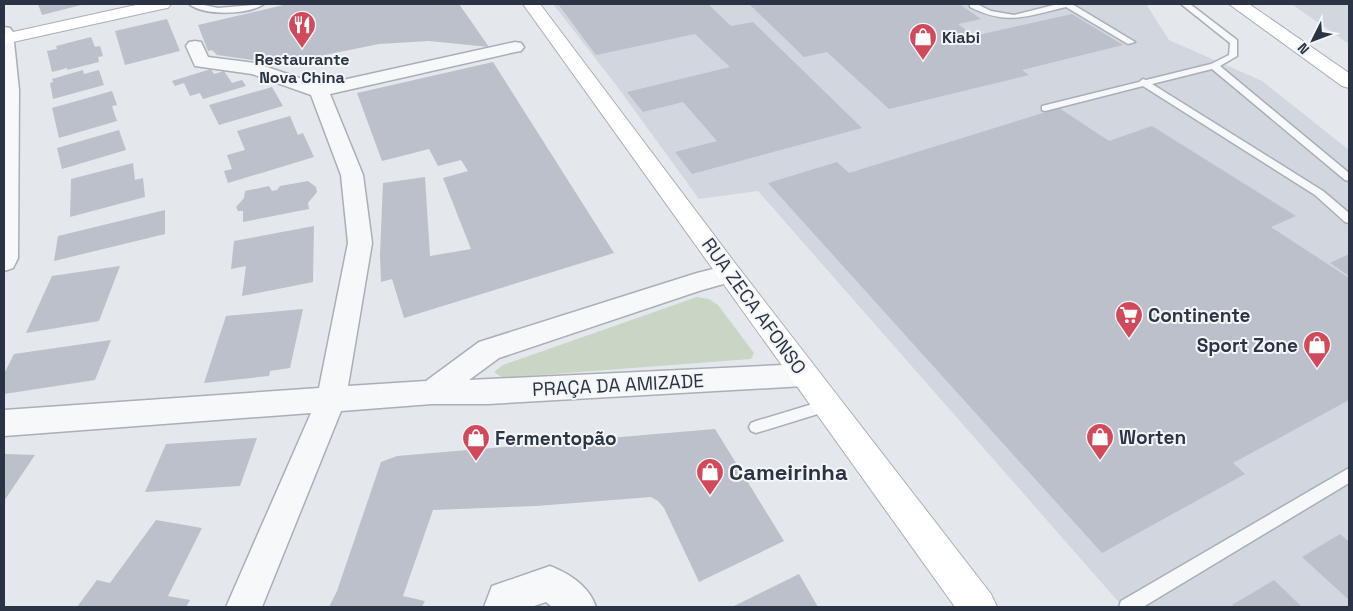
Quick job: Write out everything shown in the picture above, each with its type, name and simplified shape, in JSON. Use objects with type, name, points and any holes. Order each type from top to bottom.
[{"type":"main road","points":[[4,37],[162,4]]},
{"type":"main road","name":"RUA ZECA AFONSO","points":[[531,4],[729,274],[804,375],[829,405],[978,607]]},
{"type":"main road","points":[[1238,4],[1349,82]]},
{"type":"main road","points":[[1249,4],[1284,36]]},
{"type":"street","points":[[4,37],[9,90],[6,258],[4,262]]},
{"type":"street","points":[[194,46],[202,62],[255,68],[319,91],[515,47]]},
{"type":"street","points":[[244,607],[331,400],[360,243],[352,175],[319,91]]},
{"type":"street","points":[[432,392],[489,350],[697,282],[729,274]]},
{"type":"street","name":"PRAÇA DA AMIZADE","points":[[4,424],[432,392],[488,392],[804,375]]},
{"type":"street","points":[[502,607],[505,599],[550,583],[577,604],[578,607]]},
{"type":"lane","points":[[193,4],[205,10],[228,11],[260,4]]},
{"type":"lane","points":[[974,4],[989,13],[1014,17],[1067,4],[1131,42]]},
{"type":"lane","points":[[1045,108],[1143,82],[1214,66],[1233,56],[1234,42],[1184,4]]},
{"type":"lane","points":[[1214,66],[1349,178]]},
{"type":"lane","points":[[1143,82],[1319,192],[1349,219]]},
{"type":"lane","points":[[756,427],[829,405]]},
{"type":"lane","points":[[1127,607],[1349,475]]},
{"type":"shaded area","points":[[553,4],[1146,4],[1169,40],[1262,81],[1349,150],[1349,607],[1123,607],[758,191],[699,199],[616,85]]},
{"type":"shaded area","points":[[1296,4],[1349,4],[1349,44],[1293,5]]},
{"type":"green space","points":[[697,297],[709,299],[718,305],[754,353],[751,359],[503,378],[494,372],[503,365]]},
{"type":"building","points":[[38,4],[85,4],[42,15]]},
{"type":"building","points":[[288,4],[459,4],[489,47],[429,41],[379,44],[271,66],[266,62],[217,55],[212,50],[208,51],[198,25]]},
{"type":"building","points":[[558,4],[708,4],[731,26],[753,22],[862,128],[692,174],[675,152],[717,141],[683,102],[643,112],[627,92],[730,67],[695,34],[596,55]]},
{"type":"building","points":[[749,4],[959,4],[981,19],[958,24],[974,36],[1072,14],[1123,45],[1022,70],[1029,75],[889,109],[827,52],[804,57]]},
{"type":"building","points":[[167,19],[180,51],[125,65],[115,31]]},
{"type":"building","points":[[91,37],[95,47],[100,46],[103,56],[98,57],[99,62],[52,72],[47,51],[57,49],[56,46]]},
{"type":"building","points":[[493,62],[614,253],[404,318],[392,279],[381,282],[380,255],[383,183],[425,177],[430,256],[471,249],[443,178],[468,171],[461,160],[438,166],[429,149],[382,161],[357,93]]},
{"type":"building","points":[[211,69],[214,74],[224,71],[232,83],[242,80],[246,86],[203,99],[200,93],[190,96],[184,83],[175,86],[172,81]]},
{"type":"building","points":[[83,70],[84,74],[99,70],[104,85],[53,99],[50,83],[53,82],[52,79]]},
{"type":"building","points":[[272,87],[283,106],[219,125],[209,105]]},
{"type":"building","points":[[112,91],[117,105],[112,106],[117,121],[59,138],[52,108]]},
{"type":"building","name":"Continente","points":[[1059,108],[1109,141],[1152,126],[1296,216],[1271,227],[1349,278],[1349,400],[1233,463],[1245,474],[1102,553],[768,183],[837,162],[849,173]]},
{"type":"building","points":[[290,116],[298,135],[303,133],[314,157],[228,183],[224,171],[232,169],[227,155],[245,150],[237,131]]},
{"type":"building","points":[[119,130],[126,150],[62,169],[57,148]]},
{"type":"building","points":[[133,163],[135,180],[143,178],[145,197],[70,217],[71,179]]},
{"type":"building","points":[[308,181],[316,187],[317,192],[308,203],[309,209],[243,222],[243,211],[238,211],[236,207],[244,198],[245,191],[269,186],[272,191],[277,190],[280,186]]},
{"type":"building","points":[[165,210],[165,234],[54,261],[58,236]]},
{"type":"building","points":[[314,226],[313,282],[242,296],[246,266],[231,269],[234,241]]},
{"type":"building","points":[[1347,255],[1349,256],[1349,276],[1330,263]]},
{"type":"building","points":[[120,266],[99,321],[26,333],[52,276]]},
{"type":"building","points":[[303,309],[290,368],[270,371],[269,376],[204,383],[226,316]]},
{"type":"building","points":[[111,340],[95,380],[4,394],[4,374],[14,354]]},
{"type":"building","points":[[715,429],[784,541],[699,582],[664,508],[651,497],[536,506],[433,510],[403,596],[425,601],[422,607],[329,607],[337,591],[381,462],[397,456]]},
{"type":"building","points":[[257,438],[240,486],[145,492],[166,444]]},
{"type":"building","points":[[4,454],[35,455],[4,501]]},
{"type":"building","points":[[156,520],[202,528],[168,596],[190,600],[186,607],[77,607],[97,580],[110,583]]},
{"type":"building","points":[[1340,534],[1349,542],[1349,600],[1302,557]]},
{"type":"building","points":[[799,574],[818,607],[732,607]]},
{"type":"building","points":[[1274,580],[1302,607],[1235,607],[1232,605]]},
{"type":"place","name":"Restaurante Nova China","points":[[302,49]]},
{"type":"place","name":"Kiabi","points":[[923,61]]},
{"type":"place","name":"Continente","points":[[1129,339]]},
{"type":"place","name":"Sport Zone","points":[[1317,369]]},
{"type":"place","name":"Worten","points":[[1100,461]]},
{"type":"place","name":"Fermentopão","points":[[476,462]]},
{"type":"place","name":"Cameirinha","points":[[710,496]]}]
